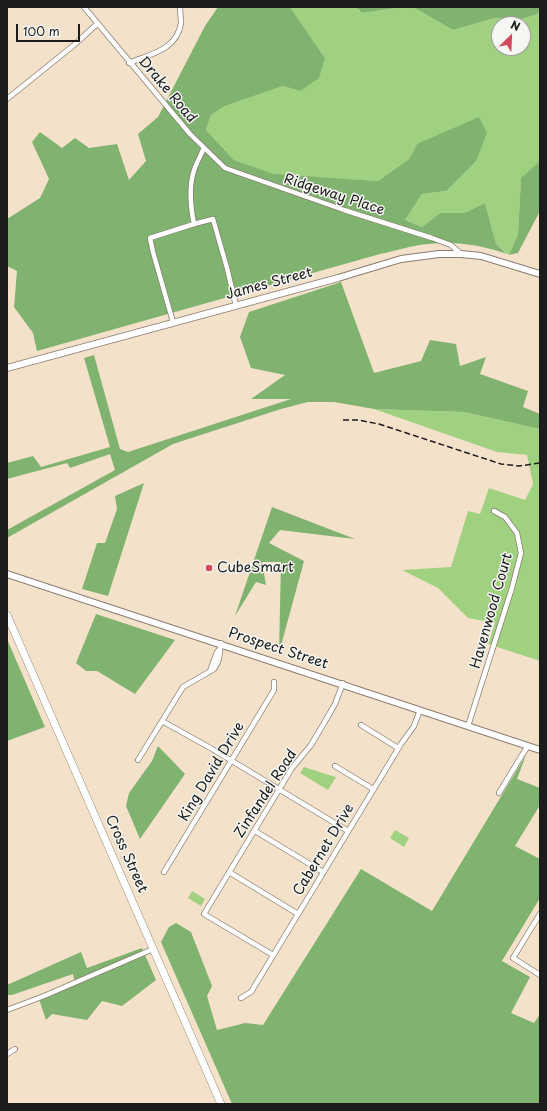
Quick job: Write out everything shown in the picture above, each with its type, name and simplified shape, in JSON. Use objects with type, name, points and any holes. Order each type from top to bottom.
[{"type":"main road","name":"Cross Street","points":[[7,615],[221,1104]]},
{"type":"street","name":"Drake Road","points":[[84,7],[129,63],[190,134],[204,148]]},
{"type":"street","points":[[129,63],[167,48],[176,37],[181,23],[180,7]]},
{"type":"street","points":[[7,98],[74,45],[97,24]]},
{"type":"street","points":[[194,224],[192,179],[204,148]]},
{"type":"street","name":"Ridgeway Place","points":[[204,148],[218,162],[233,171],[344,210],[432,238],[451,245],[460,254]]},
{"type":"street","points":[[173,322],[152,252],[150,238],[213,219],[236,306]]},
{"type":"street","name":"James Street","points":[[7,368],[236,306],[401,259],[439,254],[481,256],[540,274]]},
{"type":"street","name":"Havenwood Court","points":[[468,726],[512,588],[521,553],[517,533],[505,517],[494,511]]},
{"type":"street","name":"Prospect Street","points":[[7,574],[221,646],[343,683],[540,750]]},
{"type":"street","points":[[138,760],[183,687],[214,669],[217,665],[221,656],[221,646]]},
{"type":"street","name":"King David Drive","points":[[164,872],[274,690],[274,682]]},
{"type":"street","name":"Zinfandel Road","points":[[272,955],[204,914],[292,768],[311,745],[335,704],[343,683]]},
{"type":"street","name":"Cabernet Drive","points":[[241,998],[250,992],[398,748],[414,726],[420,710]]},
{"type":"street","points":[[162,721],[256,775],[348,831]]},
{"type":"street","points":[[360,725],[398,748]]},
{"type":"street","points":[[499,793],[528,746]]},
{"type":"street","points":[[335,766],[373,790]]},
{"type":"street","points":[[254,831],[323,872]]},
{"type":"street","points":[[229,872],[298,914]]},
{"type":"street","points":[[540,914],[513,958],[540,975]]},
{"type":"street","points":[[7,1010],[44,996],[153,949]]},
{"type":"street","points":[[7,1054],[15,1049]]},
{"type":"green space","points":[[218,7],[290,7],[325,58],[319,78],[300,91],[283,86],[225,106],[211,115],[206,130],[234,160],[273,174],[378,181],[409,159],[417,144],[479,117],[487,133],[476,161],[446,191],[422,194],[405,220],[422,227],[440,213],[464,213],[485,203],[496,244],[507,254],[488,248],[459,243],[439,243],[411,247],[380,254],[37,351],[33,333],[14,307],[17,271],[7,266],[7,219],[40,198],[49,179],[32,142],[40,132],[62,148],[75,138],[89,148],[117,144],[129,180],[146,161],[138,134],[158,117],[205,26]]},
{"type":"green space","points":[[290,7],[356,7],[362,13],[413,7],[453,30],[491,19],[491,56],[531,56],[531,16],[538,14],[540,7],[540,161],[521,179],[518,234],[509,255],[496,244],[485,203],[464,213],[440,213],[422,227],[405,220],[422,194],[446,191],[417,144],[409,159],[378,181],[273,175],[234,160],[206,130],[211,115],[225,106],[283,86],[300,91],[325,58]]},
{"type":"green space","points":[[356,7],[403,7],[362,13]]},
{"type":"green space","points":[[413,7],[540,7],[538,14],[531,16],[491,16],[491,19],[453,30]]},
{"type":"green space","points":[[540,161],[540,211],[518,253],[509,255],[518,234],[521,178]]},
{"type":"green space","points":[[341,282],[374,373],[421,361],[430,340],[456,344],[460,366],[486,357],[480,374],[528,391],[523,407],[540,414],[540,429],[464,412],[374,409],[334,402],[308,402],[281,409],[173,444],[7,538],[7,530],[115,470],[110,454],[70,468],[67,463],[7,479],[7,463],[33,456],[41,467],[110,447],[84,358],[94,355],[120,449],[128,452],[291,399],[251,399],[285,375],[251,368],[240,337],[249,312]]},
{"type":"green space","points":[[374,409],[464,412],[540,429],[540,661],[488,644],[495,623],[468,618],[438,588],[402,570],[451,567],[468,511],[480,514],[489,488],[525,500],[533,484],[527,455],[497,452]]},
{"type":"green space","points":[[144,483],[108,596],[82,589],[97,543],[105,543],[117,509],[115,496]]},
{"type":"green space","points":[[272,507],[355,539],[280,530],[269,543],[304,561],[279,653],[281,562],[262,562],[266,585],[256,582],[235,616]]},
{"type":"green space","points":[[96,614],[175,640],[135,694],[97,671],[86,671],[76,663]]},
{"type":"green space","points":[[7,639],[45,727],[7,741]]},
{"type":"green space","points":[[158,746],[185,774],[140,839],[126,806],[129,793],[152,761]]},
{"type":"green space","points":[[526,755],[517,779],[540,788],[540,805],[515,846],[540,859],[540,898],[502,961],[530,977],[511,1013],[534,1023],[540,1014],[540,1104],[232,1104],[161,942],[169,927],[176,923],[191,932],[212,986],[207,996],[217,1030],[245,1023],[263,1025],[361,869],[432,911]]},
{"type":"green space","points":[[304,767],[336,777],[328,790],[300,773]]},
{"type":"green space","points":[[395,830],[409,838],[404,847],[390,838]]},
{"type":"green space","points":[[192,891],[205,899],[201,906],[188,898]]},
{"type":"green space","points":[[142,948],[156,980],[122,1006],[102,1001],[87,1020],[52,1014],[46,1020],[39,999],[75,983],[73,974],[12,995],[7,995],[7,985],[81,952],[87,968]]},
{"type":"railway","points":[[343,420],[358,420],[379,424],[501,464],[519,466],[540,463]]},
{"type":"place","name":"CubeSmart","points":[[209,568]]}]
